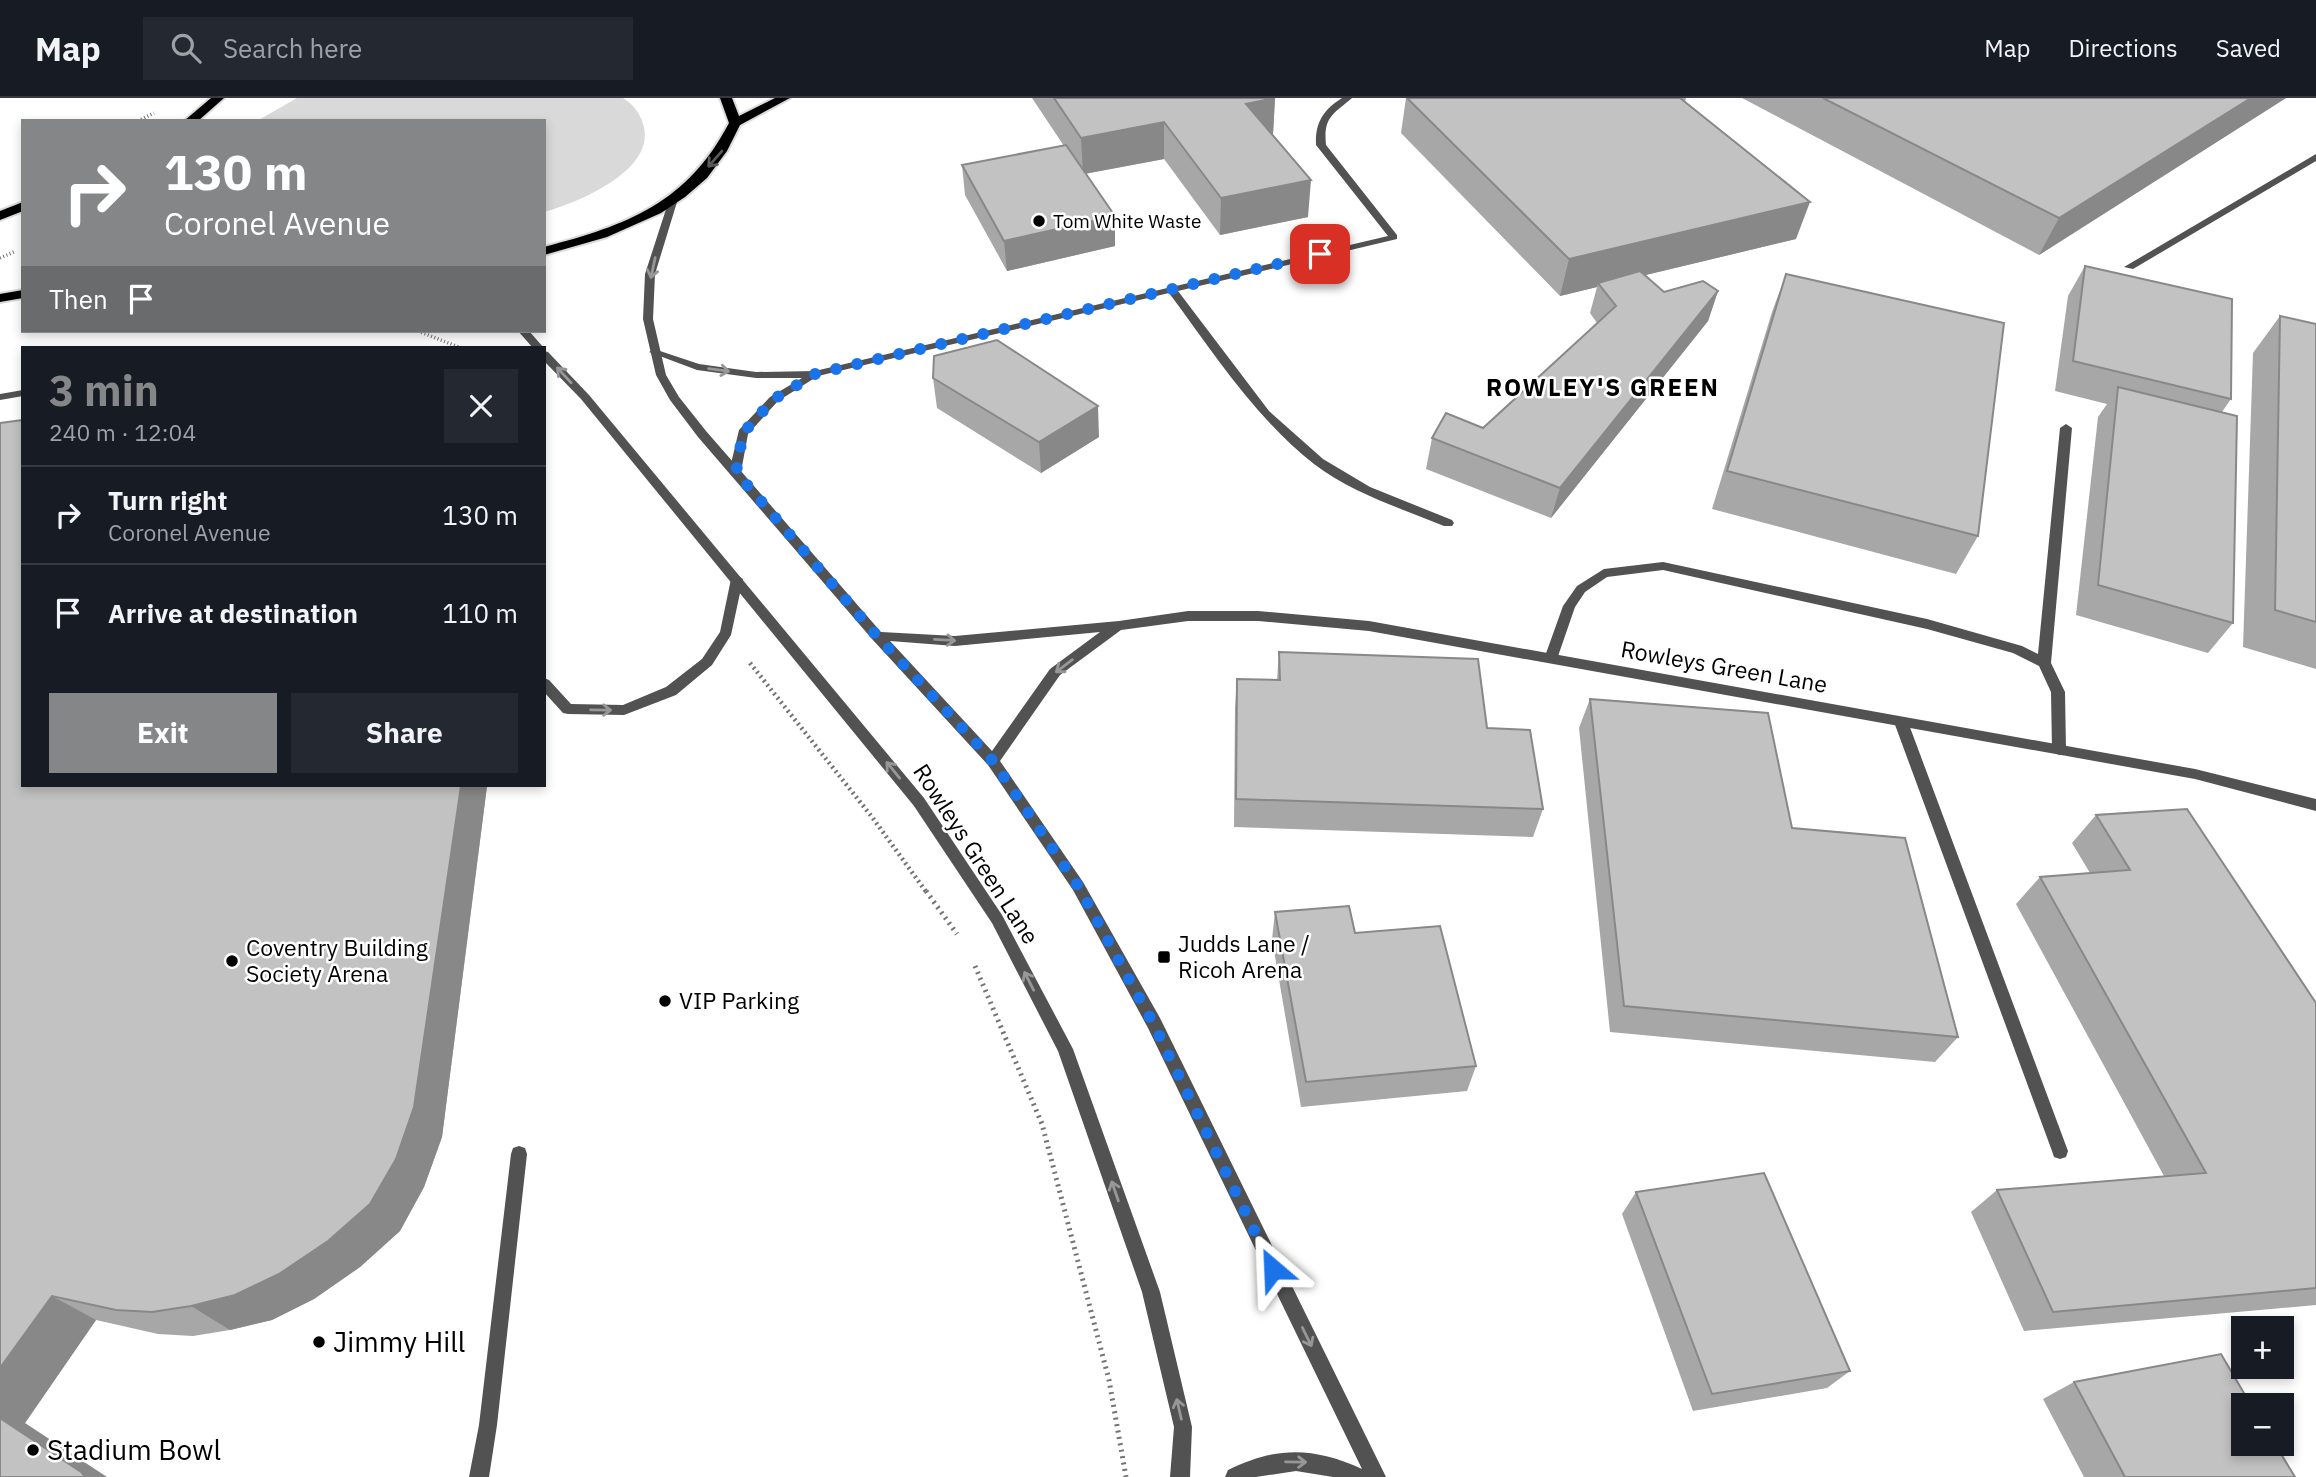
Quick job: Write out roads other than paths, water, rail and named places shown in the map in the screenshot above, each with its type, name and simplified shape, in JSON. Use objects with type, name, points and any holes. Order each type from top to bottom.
[{"type":"highway","points":[[192,119],[218,98]]},
{"type":"highway","points":[[726,98],[735,123]]},
{"type":"highway","points":[[546,251],[602,237],[641,220],[672,202],[701,175],[725,147],[735,123],[784,98]]},
{"type":"highway","points":[[0,216],[21,207]]},
{"type":"highway","points":[[0,298],[21,294]]},
{"type":"street","points":[[653,352],[697,367],[756,375],[815,374],[1394,237],[1321,145],[1319,128],[1330,110],[1348,98]]},
{"type":"street","points":[[2129,267],[2316,158]]},
{"type":"street","points":[[672,202],[650,274],[648,319],[653,352],[674,398],[877,636],[993,761],[1078,886],[1153,1023],[1376,1477]]},
{"type":"street","points":[[1172,290],[1265,413],[1319,462],[1366,490],[1448,523]]},
{"type":"street","points":[[525,333],[537,346]]},
{"type":"street","name":"Rowleys Green Lane","points":[[546,356],[585,397],[919,802],[997,919],[1065,1049],[1151,1292],[1183,1427],[1180,1477]]},
{"type":"street","points":[[736,472],[743,433],[774,399],[815,374]]},
{"type":"street","points":[[0,397],[21,393]]},
{"type":"street","points":[[2059,750],[2057,692],[2044,663],[2067,428]]},
{"type":"street","points":[[1551,659],[1569,607],[1581,589],[1604,573],[1663,565],[1927,624],[2017,649],[2044,663]]},
{"type":"street","points":[[546,685],[568,709],[624,710],[671,691],[707,662],[726,632],[737,579]]},
{"type":"street","name":"Rowleys Green Lane","points":[[877,636],[955,640],[1119,626],[1188,616],[1258,616],[1369,626],[2195,774],[2316,805]]},
{"type":"street","name":"Rowleys Green Lane","points":[[993,761],[1055,672],[1119,626]]},
{"type":"street","points":[[1901,722],[2060,1151]]},
{"type":"street","points":[[479,1477],[488,1425],[519,1154]]},
{"type":"street","points":[[1235,1477],[1248,1469],[1294,1460],[1340,1468],[1357,1477]]},
{"type":"place","name":"Tom White Waste","points":[[1039,221]]},
{"type":"place","name":"Judds Lane / Ricoh Arena","points":[[1164,957]]},
{"type":"place","name":"Coventry Building Society Arena","points":[[232,961]]},
{"type":"place","name":"VIP Parking","points":[[665,1001]]},
{"type":"place","name":"Jimmy Hill","points":[[319,1342]]},
{"type":"place","name":"Stadium Bowl","points":[[33,1450]]},
{"type":"district","name":"ROWLEY'S GREEN","points":[[1603,388]]}]
